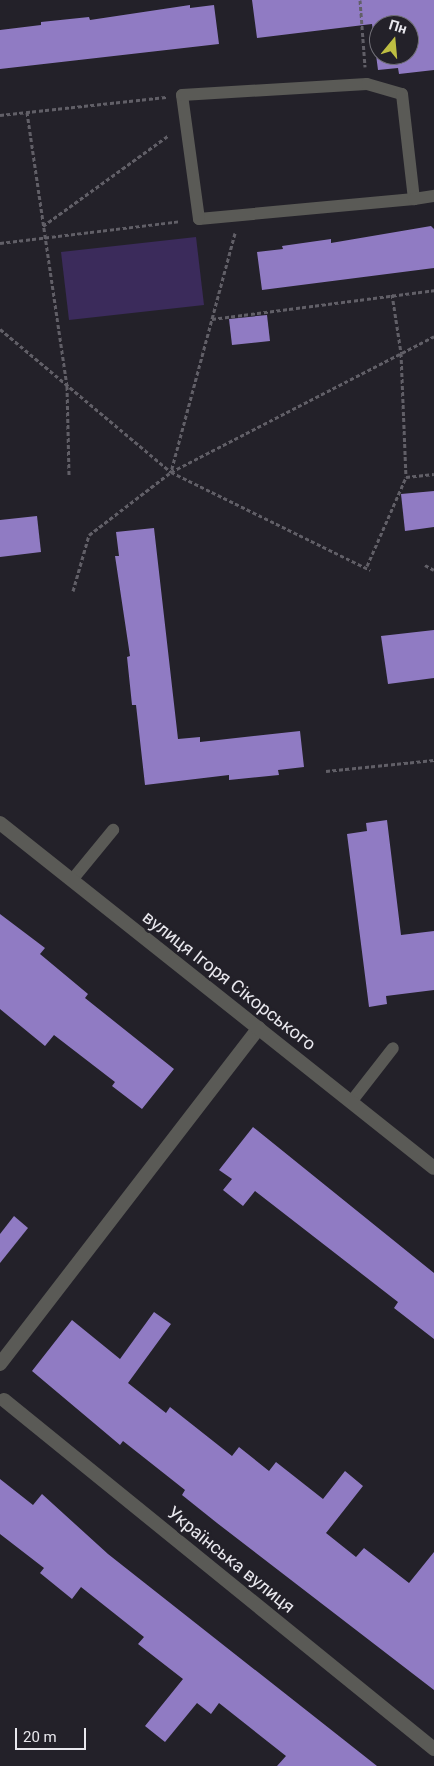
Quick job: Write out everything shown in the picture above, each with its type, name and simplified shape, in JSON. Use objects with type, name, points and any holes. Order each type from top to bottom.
[{"type":"street","name":"вулиця Ігоря Сікорського","points":[[0,823],[434,1168]]},
{"type":"street","points":[[0,1364],[258,1028]]},
{"type":"street","name":"Українська вулиця","points":[[4,1400],[434,1749]]},
{"type":"lane","points":[[414,199],[402,94],[367,84],[182,95],[199,218],[414,199],[434,196]]},
{"type":"lane","points":[[72,880],[113,830]]},
{"type":"lane","points":[[351,1102],[393,1048]]},
{"type":"path","points":[[360,0],[367,84]]},
{"type":"path","points":[[0,115],[182,95]]},
{"type":"path","points":[[27,112],[42,226],[67,386],[68,475]]},
{"type":"path","points":[[42,226],[186,123]]},
{"type":"path","points":[[171,472],[239,215]]},
{"type":"path","points":[[0,243],[45,239],[199,218]]},
{"type":"path","points":[[212,319],[434,290]]},
{"type":"path","points":[[0,329],[171,472],[369,568],[406,477],[401,353],[392,294]]},
{"type":"path","points":[[73,591],[89,535],[171,472],[434,336]]},
{"type":"path","points":[[406,477],[434,474]]},
{"type":"path","points":[[425,565],[434,570]]},
{"type":"path","points":[[326,771],[434,760]]},
{"type":"shaded area","points":[[196,237],[204,305],[69,320],[61,252]]},
{"type":"building","points":[[252,0],[434,0],[434,70],[399,74],[398,68],[378,70],[377,65],[419,65],[419,15],[369,15],[369,24],[257,38]]},
{"type":"building","points":[[190,5],[190,8],[214,5],[219,44],[0,69],[0,30],[41,25],[41,22],[89,17],[90,20]]},
{"type":"building","points":[[431,226],[434,229],[434,268],[262,290],[257,252],[283,249],[282,246],[331,239],[331,243]]},
{"type":"building","points":[[267,315],[270,341],[232,345],[229,319]]},
{"type":"building","points":[[434,491],[434,527],[405,531],[401,494]]},
{"type":"building","points":[[37,516],[41,552],[0,557],[0,520]]},
{"type":"building","points":[[154,528],[178,739],[200,737],[200,742],[300,731],[304,767],[278,770],[279,775],[229,780],[229,775],[145,785],[136,705],[132,705],[127,657],[130,656],[115,556],[119,556],[116,532]]},
{"type":"building","points":[[434,630],[434,678],[388,684],[381,636]]},
{"type":"building","points":[[387,820],[401,935],[434,931],[434,990],[386,996],[387,1004],[369,1007],[347,834],[367,831],[366,823]]},
{"type":"building","points":[[0,914],[45,948],[40,954],[88,994],[85,998],[174,1069],[142,1109],[112,1086],[115,1082],[54,1035],[45,1046],[0,1009]]},
{"type":"building","points":[[253,1127],[434,1273],[434,1339],[394,1308],[398,1302],[255,1191],[243,1206],[223,1190],[232,1179],[219,1170]]},
{"type":"building","points":[[14,1216],[28,1228],[0,1263],[0,1234]]},
{"type":"building","points":[[154,1312],[171,1324],[128,1383],[166,1413],[170,1407],[232,1456],[239,1447],[269,1471],[276,1462],[323,1499],[345,1471],[363,1486],[326,1533],[356,1557],[364,1548],[409,1583],[434,1552],[434,1690],[217,1523],[182,1495],[185,1490],[123,1441],[120,1445],[32,1371],[72,1320],[120,1359]]},
{"type":"building","points":[[0,1479],[33,1505],[42,1494],[108,1554],[377,1766],[277,1766],[286,1756],[219,1703],[211,1714],[197,1703],[165,1742],[145,1726],[183,1679],[138,1644],[144,1637],[81,1587],[72,1599],[40,1573],[44,1568],[0,1534]]}]
